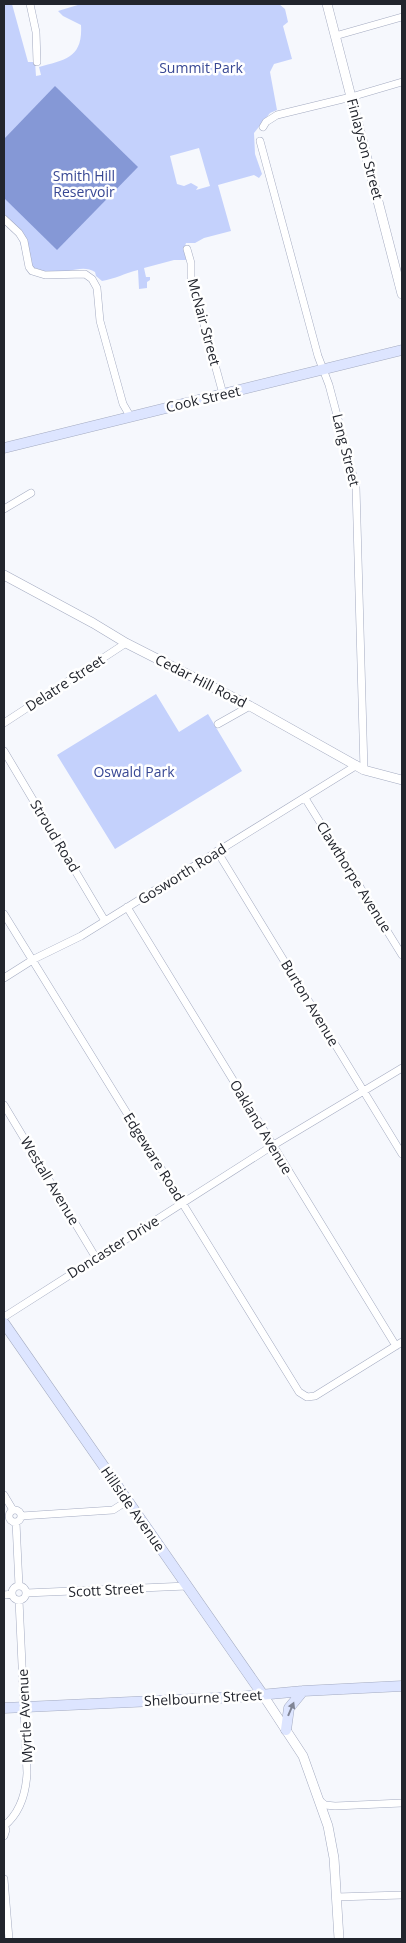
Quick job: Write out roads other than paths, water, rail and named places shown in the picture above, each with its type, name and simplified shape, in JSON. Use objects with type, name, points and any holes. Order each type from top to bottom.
[{"type":"main road","name":"Cook Street","points":[[4,448],[402,350]]},
{"type":"main road","name":"Hillside Avenue","points":[[4,1323],[263,1695]]},
{"type":"main road","name":"Shelbourne Street","points":[[4,1708],[402,1686]]},
{"type":"main road","points":[[286,1730],[289,1708],[303,1691]]},
{"type":"street","points":[[30,4],[36,32],[37,62]]},
{"type":"street","name":"Finlayson Street","points":[[326,4],[402,294]]},
{"type":"street","points":[[335,36],[402,17]]},
{"type":"street","points":[[264,127],[266,122],[276,116],[402,82]]},
{"type":"street","name":"Lang Street","points":[[260,142],[356,487],[360,767]]},
{"type":"street","points":[[4,219],[19,233],[24,241],[29,267],[32,271],[45,275],[86,274],[92,279],[96,288],[100,321],[105,340],[123,404],[130,416]]},
{"type":"street","name":"McNair Street","points":[[188,249],[191,277],[223,394]]},
{"type":"street","points":[[4,509],[31,493]]},
{"type":"street","name":"Cedar Hill Road","points":[[4,575],[126,643],[250,706],[360,767],[402,780]]},
{"type":"street","name":"Delatre Street","points":[[4,723],[126,643]]},
{"type":"street","points":[[218,724],[250,706]]},
{"type":"street","name":"Stroud Road","points":[[4,751],[105,921]]},
{"type":"street","name":"Gosworth Road","points":[[4,978],[81,936],[305,798],[360,767]]},
{"type":"street","name":"Clawthorpe Avenue","points":[[305,798],[402,955]]},
{"type":"street","name":"Burton Avenue","points":[[217,852],[402,1154]]},
{"type":"street","name":"Oakland Avenue","points":[[128,907],[272,1146],[399,1344]]},
{"type":"street","name":"Edgeware Road","points":[[4,914],[299,1392],[307,1398],[315,1396],[399,1344]]},
{"type":"street","name":"Doncaster Drive","points":[[4,1317],[272,1146],[402,1068]]},
{"type":"street","name":"Westall Avenue","points":[[4,1105],[96,1258]]},
{"type":"street","points":[[4,1495],[8,1514],[12,1521],[16,1522]]},
{"type":"street","points":[[21,1516],[113,1510],[127,1501]]},
{"type":"street","points":[[8,1514],[18,1510],[21,1516]]},
{"type":"street","points":[[16,1522],[20,1520],[21,1516]]},
{"type":"street","points":[[16,1522],[19,1586]]},
{"type":"street","points":[[12,1594],[14,1599],[20,1600],[24,1598],[26,1593],[24,1588],[19,1586]]},
{"type":"street","points":[[12,1594],[14,1589],[19,1586]]},
{"type":"street","name":"Scott Street","points":[[26,1593],[187,1586]]},
{"type":"street","points":[[4,1594],[12,1594]]},
{"type":"street","name":"Myrtle Avenue","points":[[4,1826],[20,1805],[26,1789],[27,1773],[20,1600]]},
{"type":"street","points":[[263,1695],[303,1756],[319,1800],[332,1842],[339,1939]]},
{"type":"street","points":[[319,1800],[326,1805],[335,1806],[402,1804]]},
{"type":"street","points":[[4,1826],[6,1830],[4,1836]]},
{"type":"street","points":[[4,1879],[5,1917],[9,1939]]},
{"type":"street","points":[[336,1897],[402,1895]]},
{"type":"park label","name":"Summit Park","points":[[201,68]]},
{"type":"park label","name":"Smith Hill Reservoir","points":[[84,184]]},
{"type":"park label","name":"Oswald Park","points":[[134,772]]}]
